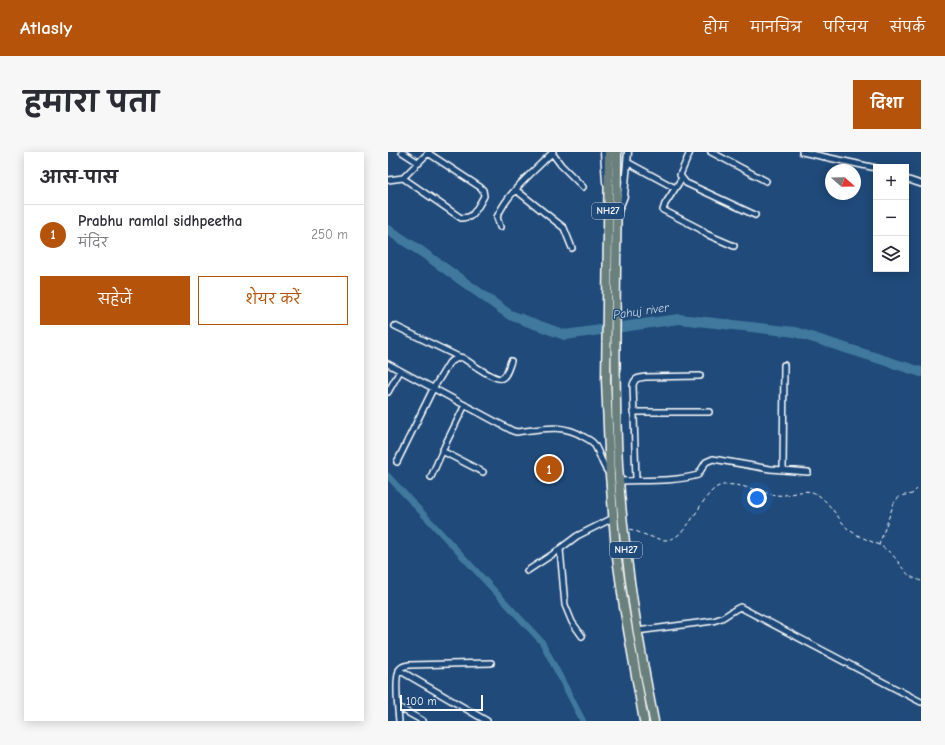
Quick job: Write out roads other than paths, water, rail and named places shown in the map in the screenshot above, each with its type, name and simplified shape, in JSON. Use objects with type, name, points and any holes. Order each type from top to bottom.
[{"type":"highway","name":"NH27","points":[[608,152],[617,213],[616,378],[620,481],[624,527],[637,631],[654,721]]},
{"type":"highway","name":"NH27","points":[[617,152],[613,188],[609,204],[607,271],[606,380],[610,475],[613,518],[624,607],[644,721]]},
{"type":"street","points":[[402,152],[419,163]]},
{"type":"street","points":[[388,180],[404,178],[429,152],[483,190],[484,196],[473,214],[469,217],[461,218],[404,178]]},
{"type":"street","points":[[604,152],[604,173],[609,204]]},
{"type":"street","points":[[617,213],[624,196],[628,152]]},
{"type":"street","points":[[690,152],[681,171],[682,178],[686,183],[755,215]]},
{"type":"street","points":[[711,152],[766,181]]},
{"type":"street","points":[[802,152],[873,167]]},
{"type":"street","points":[[500,227],[497,217],[502,207],[516,190],[553,153],[566,170],[583,187]]},
{"type":"street","points":[[627,162],[675,188]]},
{"type":"street","points":[[682,178],[663,208],[664,212],[700,229],[706,234],[734,246]]},
{"type":"street","points":[[909,180],[921,184]]},
{"type":"street","points":[[516,190],[564,228],[572,248]]},
{"type":"street","points":[[394,326],[463,358],[493,377],[499,379],[503,378],[511,361]]},
{"type":"street","points":[[397,462],[433,389],[449,363],[459,357]]},
{"type":"street","points":[[388,364],[517,432],[558,427],[568,428],[593,443],[603,467],[610,475]]},
{"type":"street","points":[[783,470],[784,365]]},
{"type":"street","points":[[388,392],[400,371]]},
{"type":"street","points":[[636,480],[632,385],[636,379],[660,376],[700,376]]},
{"type":"street","points":[[431,477],[465,405]]},
{"type":"street","points":[[633,412],[709,412]]},
{"type":"street","points":[[442,451],[483,472]]},
{"type":"street","points":[[620,481],[668,480],[698,476],[706,462],[713,460],[808,472]]},
{"type":"street","points":[[527,570],[560,550],[586,530],[613,518]]},
{"type":"street","points":[[560,550],[567,614],[582,636]]},
{"type":"street","points":[[637,631],[693,624],[722,618],[736,608],[740,607],[921,702]]},
{"type":"street","points":[[399,721],[397,677],[399,670],[404,666],[491,663]]},
{"type":"street","points":[[399,670],[487,721]]},
{"type":"street","points":[[398,707],[423,721]]},
{"type":"waterway","name":"Pahuj river","points":[[388,230],[422,252],[510,315],[565,335],[679,319],[795,332],[921,372]]},
{"type":"waterway","points":[[388,476],[542,642],[583,721]]},
{"type":"place","name":"Prabhu ramlal sidhpeetha","points":[[549,469]]}]
